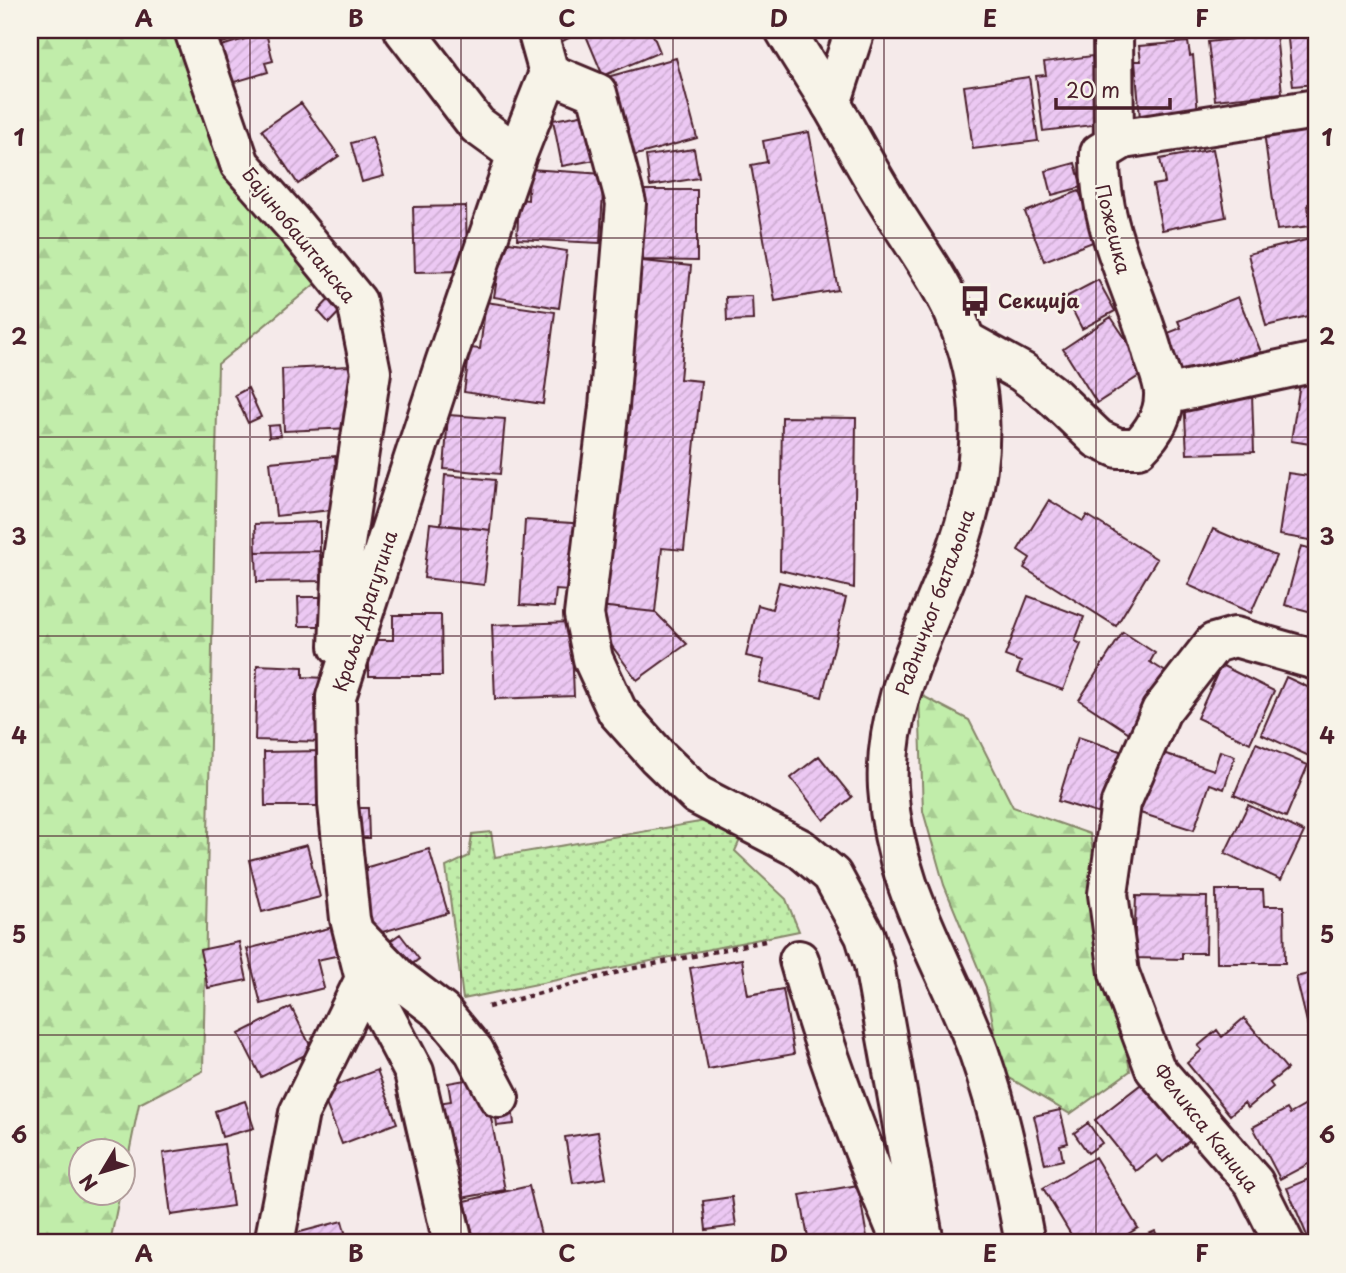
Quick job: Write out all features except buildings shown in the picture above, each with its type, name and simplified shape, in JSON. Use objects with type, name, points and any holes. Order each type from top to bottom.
[{"type":"street","name":"Бајинобаштанска","points":[[194,30],[240,164],[357,302],[371,372],[344,558],[336,697]]},
{"type":"street","points":[[404,30],[477,125],[517,154]]},
{"type":"street","points":[[537,30],[549,73],[597,93],[626,203],[609,407],[584,615],[593,659],[617,711],[658,757],[697,794],[801,849],[832,875],[865,936],[874,965],[924,1243]]},
{"type":"street","name":"Радничког батаљона","points":[[785,30],[941,288],[954,312],[975,369],[980,410],[978,466],[959,543],[916,647],[902,691],[889,744],[888,788],[895,844],[902,873],[924,930],[968,1024],[994,1102],[1007,1146],[1025,1243]]},
{"type":"street","points":[[831,104],[855,30]]},
{"type":"street","points":[[1116,30],[1113,32],[1114,144],[1124,139],[1316,109]]},
{"type":"street","name":"Краља Драгутина","points":[[453,1243],[414,1072],[365,979],[350,919],[338,804],[336,697],[445,363],[517,154],[549,73]]},
{"type":"street","name":"Пожешка","points":[[1114,144],[1100,153],[1099,178],[1106,216],[1127,282],[1145,323],[1165,395]]},
{"type":"street","points":[[964,340],[1023,372],[1051,394],[1098,439],[1118,448],[1138,448],[1151,435],[1161,415],[1165,395],[1316,362]]},
{"type":"street","name":"Феликса Каница","points":[[1284,1243],[1254,1183],[1155,1069],[1119,974],[1108,894],[1121,803],[1161,711],[1213,643],[1235,637],[1316,660]]},
{"type":"street","points":[[354,934],[400,980],[442,1012],[474,1051],[499,1098]]},
{"type":"street","points":[[799,960],[859,1139],[902,1243]]},
{"type":"street","points":[[274,1243],[299,1113],[365,979]]},
{"type":"path","points":[[442,1012],[469,1012],[630,968],[762,941],[789,942],[799,960]]},
{"type":"green space","points":[[30,30],[175,30],[200,101],[321,279],[218,364],[203,1071],[139,1104],[133,1136],[66,1136],[66,1206],[117,1206],[110,1243],[30,1243]]},
{"type":"green space","points":[[919,694],[969,720],[1013,807],[1090,834],[1130,1071],[1070,1114],[1003,1074],[986,987],[944,885],[923,811]]},
{"type":"green space","points":[[717,819],[744,831],[735,851],[786,899],[799,931],[463,999],[446,867],[469,856],[472,834],[491,832],[495,857]]},
{"type":"place","name":"Секција","points":[[975,301]]}]
